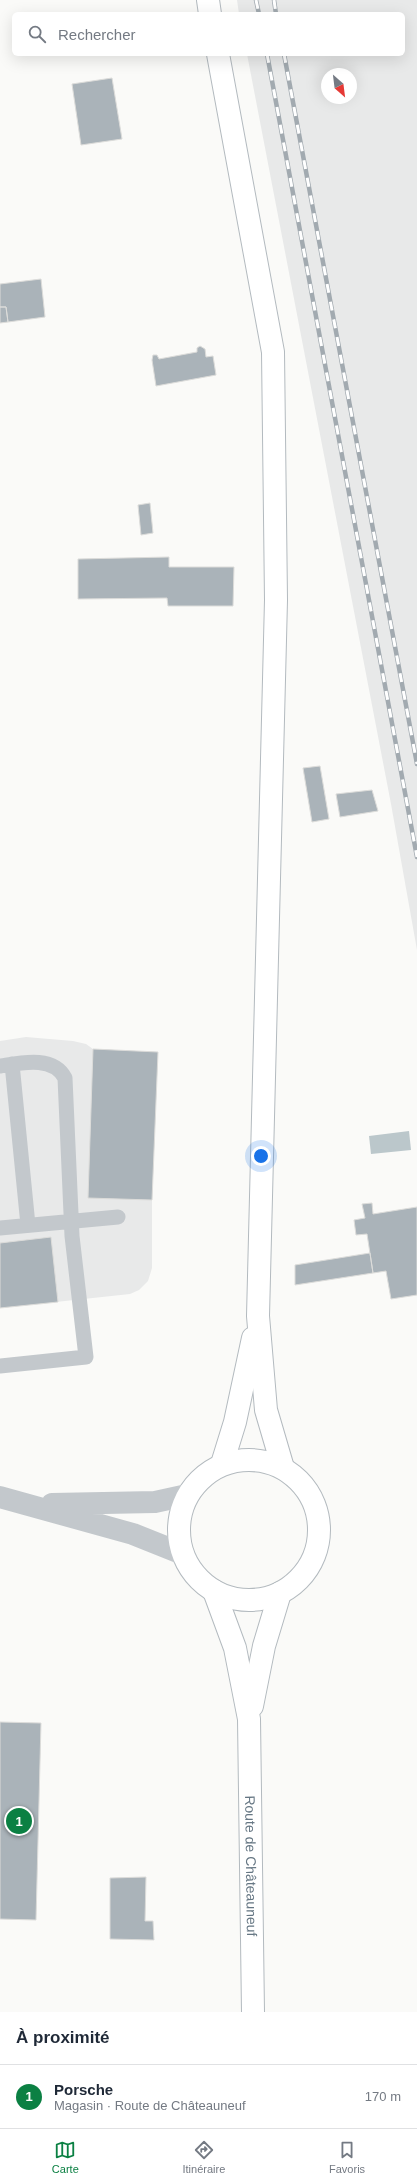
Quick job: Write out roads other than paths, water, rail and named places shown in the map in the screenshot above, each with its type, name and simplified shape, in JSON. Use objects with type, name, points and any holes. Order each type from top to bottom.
[{"type":"main road","points":[[208,0],[210,12]]},
{"type":"main road","points":[[218,56],[273,352],[276,600],[258,1316],[266,1410],[283,1468]]},
{"type":"main road","points":[[222,1464],[235,1422],[258,1316]]},
{"type":"main road","points":[[249,1460],[263,1460],[283,1468],[300,1481],[313,1499],[319,1520],[319,1534],[318,1542],[311,1562],[298,1580],[280,1593],[258,1600],[236,1599],[214,1591],[195,1576],[183,1554],[178,1534],[179,1521],[187,1495],[197,1482],[208,1472],[222,1464],[249,1460]]},
{"type":"main road","points":[[214,1591],[235,1648],[249,1719]]},
{"type":"main road","points":[[249,1719],[260,1661],[280,1593]]},
{"type":"main road","name":"Route de Châteauneuf","points":[[249,1719],[253,2012]]},
{"type":"street","points":[[30,1504],[155,1502],[187,1495]]},
{"type":"street","points":[[0,1497],[30,1504],[133,1534],[183,1554]]},
{"type":"lane","points":[[0,1366],[86,1357],[72,1221],[64,1078],[58,1069],[47,1064],[31,1062],[6,1065],[28,1225]]},
{"type":"lane","points":[[0,1228],[118,1217]]},
{"type":"railway","points":[[256,0],[259,12]]},
{"type":"railway","points":[[274,0],[276,12]]},
{"type":"railway","points":[[267,56],[417,857]]},
{"type":"railway","points":[[284,56],[417,764]]},
{"type":"place","name":"Porsche","points":[[19,1821]]}]
